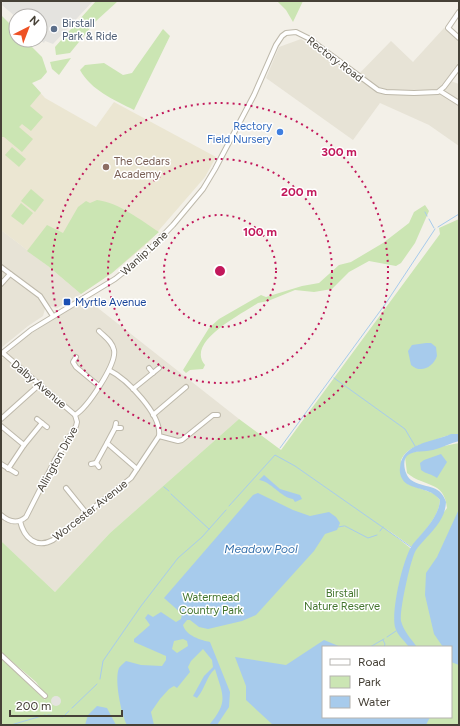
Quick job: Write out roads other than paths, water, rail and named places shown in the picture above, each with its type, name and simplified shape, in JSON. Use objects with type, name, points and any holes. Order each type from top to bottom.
[{"type":"street","points":[[459,12],[448,28],[459,38]]},
{"type":"street","name":"Rectory Road","points":[[245,112],[279,39],[286,33],[291,32],[308,38],[378,90],[414,93],[434,93],[440,91]]},
{"type":"street","points":[[459,67],[440,91],[459,103]]},
{"type":"street","name":"Wanlip Lane","points":[[2,354],[20,338],[53,316],[115,279],[139,260],[168,231],[209,180],[245,112]]},
{"type":"street","points":[[1,267],[40,296],[53,316]]},
{"type":"street","points":[[1,284],[10,274]]},
{"type":"street","points":[[99,331],[107,338],[110,334]]},
{"type":"street","name":"Allington Drive","points":[[20,521],[26,518],[52,465],[76,426],[77,422],[75,414],[99,386],[109,370],[114,351],[107,338]]},
{"type":"street","name":"Dalby Avenue","points":[[2,354],[75,414]]},
{"type":"street","points":[[76,357],[71,363],[99,386]]},
{"type":"street","points":[[149,368],[153,373]]},
{"type":"street","points":[[133,389],[159,368]]},
{"type":"street","points":[[109,370],[122,378],[133,389],[153,415],[159,426],[159,436],[178,441],[182,440],[214,414]]},
{"type":"street","points":[[1,419],[40,384]]},
{"type":"street","points":[[153,415],[185,392],[186,387]]},
{"type":"street","points":[[37,419],[47,427]]},
{"type":"street","points":[[8,469],[24,445],[42,423]]},
{"type":"street","points":[[99,467],[94,463],[107,443],[116,425],[122,428]]},
{"type":"street","points":[[1,426],[24,445]]},
{"type":"street","name":"Worcester Avenue","points":[[20,521],[22,530],[29,540],[44,544],[53,540],[128,481],[159,436]]},
{"type":"street","points":[[107,443],[137,469]]},
{"type":"street","points":[[1,464],[16,473]]},
{"type":"street","points":[[73,488],[67,490],[87,514]]},
{"type":"street","points":[[1,515],[7,520],[20,521]]},
{"type":"street","points":[[1,655],[45,696]]},
{"type":"water","points":[[431,343],[436,347],[437,356],[430,366],[423,369],[415,368],[411,365],[408,351],[412,345]]},
{"type":"water","points":[[451,434],[459,434],[459,441],[433,450],[411,453],[406,457],[404,464],[407,475],[411,480],[436,489],[440,492],[446,502],[443,516],[416,550],[409,573],[402,607],[401,621],[405,631],[416,646],[408,646],[399,635],[395,627],[394,619],[396,597],[405,560],[409,551],[434,518],[440,500],[437,496],[425,490],[405,483],[400,475],[402,460],[406,453],[419,445]]},
{"type":"water","points":[[441,454],[447,462],[437,478],[421,470],[420,463]]},
{"type":"water","points":[[264,475],[280,489],[300,495],[302,499],[295,502],[293,499],[288,498],[264,481],[259,480]]},
{"type":"water","name":"Meadow Pool","points":[[258,493],[293,510],[310,516],[329,512],[336,517],[340,523],[337,530],[325,534],[314,551],[256,615],[242,621],[208,629],[199,627],[190,620],[187,620],[183,625],[190,635],[210,642],[230,692],[229,707],[217,725],[209,725],[220,710],[222,704],[222,692],[215,669],[197,698],[193,696],[204,676],[213,667],[212,660],[203,649],[191,661],[188,667],[190,672],[177,688],[174,686],[169,689],[151,712],[154,725],[127,725],[119,696],[117,680],[119,668],[126,661],[141,665],[162,666],[166,660],[166,656],[134,642],[134,639],[150,625],[145,618],[148,614],[153,617],[161,612],[176,622],[181,619],[182,614],[164,598],[253,495]],"holes":[[[183,639],[187,641],[188,646],[177,653],[172,649],[174,641]]]},
{"type":"water","points":[[459,509],[459,665],[452,662],[452,646],[442,646],[434,634],[425,595],[426,573],[437,557]]},
{"type":"water","points":[[324,640],[339,646],[322,646],[322,718],[430,718],[426,725],[273,725],[246,700],[246,686],[235,657],[286,665]]},
{"type":"water","points":[[97,706],[107,708],[116,725],[85,725],[88,715]]},
{"type":"waterway","points":[[425,212],[427,216]]},
{"type":"waterway","points":[[438,227],[459,214]]},
{"type":"waterway","points":[[429,219],[434,228]]},
{"type":"waterway","points":[[280,448],[386,303],[435,229]]},
{"type":"waterway","points":[[334,378],[405,429],[415,446]]},
{"type":"waterway","points":[[229,506],[275,455],[295,466],[411,547]]},
{"type":"waterway","points":[[164,487],[169,491]]},
{"type":"waterway","points":[[171,494],[209,529]]},
{"type":"waterway","points":[[100,679],[103,661],[141,606],[178,558],[202,537],[226,510]]},
{"type":"waterway","points":[[338,527],[344,526]]},
{"type":"waterway","points":[[345,526],[368,538],[377,535]]},
{"type":"waterway","points":[[380,531],[383,527]]},
{"type":"waterway","points":[[387,637],[396,631]]},
{"type":"waterway","points":[[372,646],[384,639]]},
{"type":"waterway","points":[[383,640],[384,646]]},
{"type":"waterway","points":[[72,708],[97,684]]},
{"type":"waterway","points":[[48,715],[63,717],[69,711]]},
{"type":"waterway","points":[[11,725],[45,715]]},
{"type":"place","name":"Birstall Park & Ride","points":[[54,29]]},
{"type":"place","name":"Rectory Field Nursery","points":[[280,132]]},
{"type":"place","name":"The Cedars Academy","points":[[106,167]]},
{"type":"place","name":"Myrtle Avenue","points":[[67,302]]},
{"type":"park label","name":"Birstall Nature Reserve","points":[[342,599]]},
{"type":"park label","name":"Watermead Country Park","points":[[211,603]]}]
